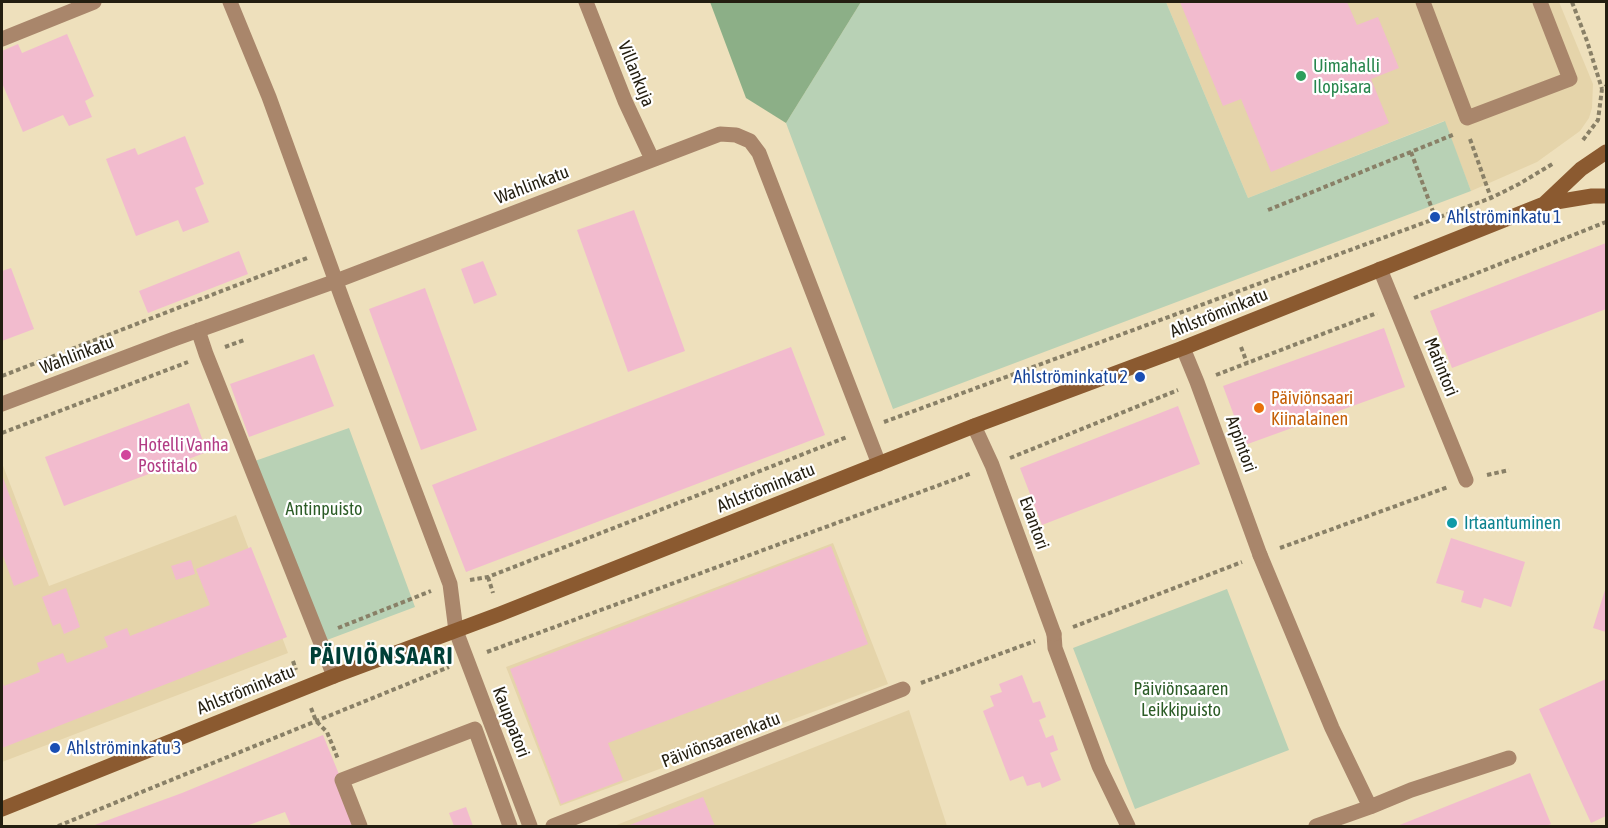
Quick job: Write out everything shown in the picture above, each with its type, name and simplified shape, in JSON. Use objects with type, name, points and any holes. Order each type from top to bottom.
[{"type":"street","points":[[2,39],[94,2]]},
{"type":"street","points":[[230,2],[269,97],[450,584],[456,631]]},
{"type":"street","name":"Villankuja","points":[[586,2],[625,101],[652,159]]},
{"type":"street","points":[[1423,2],[1467,118],[1570,79],[1540,2]]},
{"type":"street","name":"Wahlinkatu","points":[[2,404],[336,281],[720,134],[736,135],[750,141],[759,153],[879,464]]},
{"type":"street","name":"Ahlströminkatu","points":[[1544,204],[1581,169],[1606,152]]},
{"type":"street","name":"Ahlströminkatu","points":[[2,808],[974,426],[1183,348],[1544,204],[1606,196]]},
{"type":"street","name":"Matintori","points":[[1380,269],[1466,480]]},
{"type":"street","points":[[198,330],[334,676]]},
{"type":"street","name":"Arpintori","points":[[1183,348],[1260,555],[1332,728],[1370,807]]},
{"type":"street","name":"Evantori","points":[[974,426],[996,476],[1054,634],[1055,648],[1098,766],[1128,826]]},
{"type":"street","name":"Kauppatori","points":[[456,631],[530,826]]},
{"type":"street","name":"Päiviönsaarenkatu","points":[[553,826],[903,690]]},
{"type":"street","points":[[360,826],[342,780],[475,729],[510,826]]},
{"type":"street","points":[[1316,826],[1370,807],[1411,789],[1509,758]]},
{"type":"path","points":[[1572,2],[1604,88],[1598,120],[1581,142]]},
{"type":"path","points":[[1466,129],[1491,198]]},
{"type":"path","points":[[1268,210],[1455,134]]},
{"type":"path","points":[[1411,152],[1435,218]]},
{"type":"path","points":[[331,630],[450,584],[488,577],[865,429],[1491,198],[1556,161]]},
{"type":"path","points":[[1004,460],[1606,222]]},
{"type":"path","points":[[2,376],[326,251]]},
{"type":"path","points":[[58,826],[467,659],[979,470]]},
{"type":"path","points":[[903,690],[1466,480],[1509,470]]},
{"type":"path","points":[[313,713],[316,721],[327,732],[346,779]]},
{"type":"shaded area","points":[[1166,2],[1559,2],[1593,84],[1592,108],[1589,118],[1580,131],[1537,162],[1471,191],[1444,121],[1248,198]]},
{"type":"shaded area","points":[[2,463],[49,586],[236,515],[288,653],[2,762]]},
{"type":"shaded area","points":[[833,543],[888,684],[560,806],[506,667]]},
{"type":"shaded area","points":[[909,710],[947,826],[614,826]]},
{"type":"green space","points":[[710,2],[861,2],[786,123],[746,98]]},
{"type":"green space","points":[[861,2],[1166,2],[1248,198],[1445,121],[1471,191],[893,409],[786,123]]},
{"type":"green space","name":"Antinpuisto","points":[[349,428],[415,607],[319,643],[252,462]]},
{"type":"green space","name":"Päiviönsaaren Leikkipuisto","points":[[1227,589],[1289,750],[1135,809],[1073,648]]},
{"type":"building","points":[[1180,2],[1347,2],[1357,25],[1378,17],[1399,68],[1371,79],[1389,123],[1271,172],[1241,99],[1223,106]]},
{"type":"building","points":[[67,34],[94,96],[85,101],[92,117],[69,126],[63,115],[23,132],[2,83],[2,51],[18,44],[22,53]]},
{"type":"building","points":[[185,136],[204,184],[195,188],[209,222],[183,232],[178,220],[136,236],[106,159],[135,148],[138,155]]},
{"type":"building","points":[[634,210],[685,351],[628,372],[577,230]]},
{"type":"building","points":[[1606,243],[1606,309],[1452,368],[1430,311]]},
{"type":"building","points":[[239,251],[248,274],[148,313],[139,291]]},
{"type":"building","points":[[483,261],[497,295],[474,304],[461,269]]},
{"type":"building","points":[[11,268],[34,329],[2,341],[2,271]]},
{"type":"building","points":[[425,288],[477,430],[421,450],[369,309]]},
{"type":"building","points":[[1384,328],[1405,387],[1245,445],[1223,386]]},
{"type":"building","points":[[791,347],[825,435],[466,572],[432,485]]},
{"type":"building","points":[[314,354],[334,406],[249,437],[230,384]]},
{"type":"building","name":"Hotelli Vanha Postitalo","points":[[189,403],[207,452],[64,506],[45,457]]},
{"type":"building","points":[[1178,406],[1200,464],[1042,525],[1020,468]]},
{"type":"building","points":[[2,475],[39,576],[14,586],[2,553]]},
{"type":"building","points":[[1451,538],[1525,562],[1511,607],[1484,598],[1481,608],[1461,602],[1464,591],[1436,583]]},
{"type":"building","points":[[831,546],[868,644],[608,743],[623,780],[561,804],[510,669]]},
{"type":"building","points":[[251,547],[287,637],[2,748],[2,681],[4,686],[40,672],[37,663],[63,653],[67,663],[108,647],[104,637],[127,628],[130,636],[210,605],[196,569]]},
{"type":"building","points":[[191,560],[195,574],[176,580],[171,566]]},
{"type":"building","points":[[1606,587],[1606,632],[1593,628]]},
{"type":"building","points":[[66,588],[80,627],[64,634],[60,623],[53,626],[42,597]]},
{"type":"building","points":[[1022,675],[1033,703],[1040,701],[1046,717],[1039,720],[1046,738],[1053,735],[1058,750],[1050,753],[1061,780],[1042,788],[1040,782],[1027,786],[1023,776],[1010,781],[983,711],[994,706],[990,696],[1002,692],[999,684]]},
{"type":"building","points":[[1606,679],[1606,816],[1591,823],[1539,709]]},
{"type":"building","points":[[323,735],[360,826],[291,826],[285,812],[246,826],[92,826],[182,793]]},
{"type":"building","points":[[1530,773],[1551,824],[1545,826],[1397,826]]},
{"type":"building","points":[[703,797],[715,826],[627,826]]},
{"type":"building","points":[[466,807],[473,826],[454,826],[449,813]]},
{"type":"place","name":"Uimahalli Ilopisara","points":[[1301,76]]},
{"type":"place","name":"Ahlströminkatu 1","points":[[1435,217]]},
{"type":"place","name":"Ahlströminkatu 2","points":[[1140,377]]},
{"type":"place","name":"Päiviönsaari Kiinalainen","points":[[1259,408]]},
{"type":"place","name":"Hotelli Vanha Postitalo","points":[[126,455]]},
{"type":"place","name":"Irtaantuminen","points":[[1452,523]]},
{"type":"place","name":"Ahlströminkatu 3","points":[[55,748]]},
{"type":"district","name":"PÄIVIÖNSAARI","points":[[382,656]]}]
